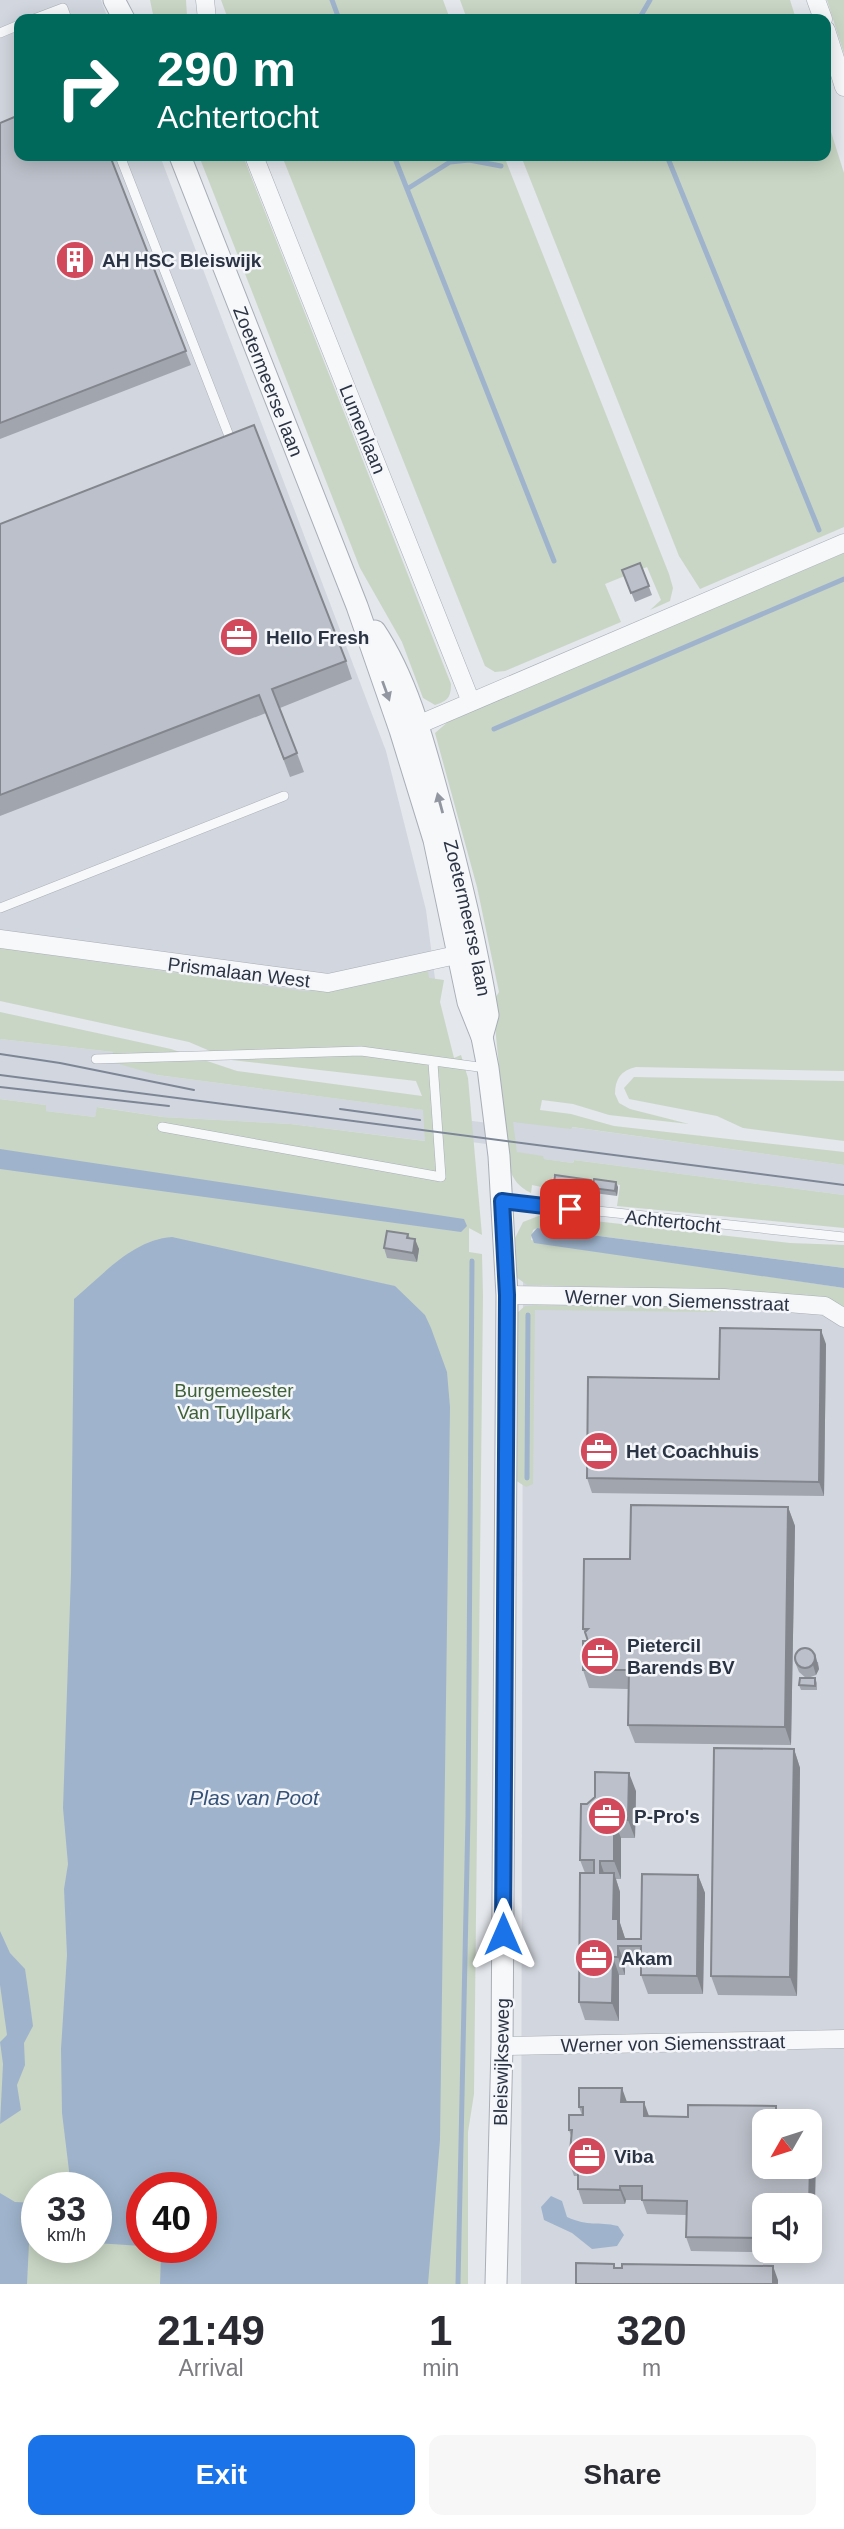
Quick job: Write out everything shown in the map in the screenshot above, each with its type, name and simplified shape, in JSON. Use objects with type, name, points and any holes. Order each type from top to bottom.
[{"type":"street","points":[[831,46],[844,87]]},
{"type":"street","name":"Zoetermeerse laan","points":[[182,161],[357,606],[408,726],[434,840],[468,952],[472,1016],[482,1037],[489,1076]]},
{"type":"street","name":"Lumenlaan","points":[[256,161],[471,702]]},
{"type":"street","points":[[408,726],[471,702],[844,543]]},
{"type":"street","name":"Prismalaan West","points":[[0,939],[328,983],[468,952]]},
{"type":"street","name":"Bleiswijkseweg","points":[[489,1076],[502,1201],[507,1295],[502,2046],[496,2284]]},
{"type":"street","name":"Werner von Siemensstraat","points":[[507,1295],[724,1298],[825,1306],[844,1318]]},
{"type":"street","name":"Werner von Siemensstraat","points":[[502,2046],[844,2039]]},
{"type":"lane","points":[[47,14],[63,8],[65,14]]},
{"type":"lane","points":[[122,161],[232,442],[219,446]]},
{"type":"lane","points":[[0,908],[284,796]]},
{"type":"lane","points":[[96,1059],[360,1051],[433,1063],[489,1076]]},
{"type":"lane","points":[[162,1127],[441,1177],[433,1063]]},
{"type":"lane","name":"Achtertocht","points":[[502,1201],[844,1237]]},
{"type":"shaded area","points":[[0,0],[101,0],[106,14],[14,14],[14,161],[162,161],[386,751],[426,910],[445,1055],[0,997]]},
{"type":"shaded area","points":[[0,1039],[113,1052],[113,1057],[157,1075],[424,1110],[425,1115],[513,1126],[513,1121],[571,1127],[844,1165],[844,1195],[574,1160],[573,1163],[543,1159],[517,1153],[516,1148],[427,1136],[426,1141],[291,1124],[163,1117],[98,1107],[95,1117],[46,1111],[46,1105],[0,1099]]},
{"type":"shaded area","points":[[523,1278],[772,1300],[844,1302],[844,2284],[521,2284]]},
{"type":"green space","points":[[150,0],[186,0],[187,14],[153,14]]},
{"type":"green space","points":[[221,0],[443,0],[448,14],[226,14]]},
{"type":"green space","points":[[460,0],[790,0],[794,14],[465,14]]},
{"type":"green space","points":[[827,0],[844,0],[844,54]]},
{"type":"green space","points":[[831,132],[844,173],[844,527],[700,589],[679,556],[523,161],[831,161]]},
{"type":"green space","points":[[201,161],[245,161],[451,684],[446,700],[435,705],[423,698],[402,642],[360,568]]},
{"type":"green space","points":[[284,161],[506,161],[673,588],[670,601],[650,610],[661,600],[647,567],[605,584],[621,622],[505,671],[495,672],[485,666]]},
{"type":"green space","points":[[844,553],[844,1071],[636,1067],[626,1070],[620,1076],[615,1094],[619,1103],[630,1109],[689,1124],[609,1115],[573,1104],[542,1100],[540,1110],[571,1114],[614,1126],[844,1152],[844,1165],[572,1127],[513,1122],[517,1152],[543,1156],[544,1159],[573,1163],[574,1160],[844,1195],[844,1228],[617,1206],[620,1185],[553,1176],[551,1189],[532,1185],[531,1193],[517,1183],[509,1167],[494,1016],[494,1000],[499,992],[477,887],[435,733],[449,721]]},
{"type":"green space","name":"Plas van Poot","points":[[0,948],[303,991],[335,991],[428,971],[429,978],[444,980],[440,1002],[454,1058],[461,1055],[468,1078],[482,1235],[469,1228],[469,1252],[482,1254],[483,1296],[474,2094],[468,2132],[468,2284],[0,2284],[0,1099],[46,1105],[46,1111],[95,1117],[97,1107],[163,1117],[291,1124],[425,1141],[423,1110],[157,1075],[112,1062],[113,1052],[0,1039],[0,1012],[171,1049],[237,1071],[422,1096],[416,1081],[231,1060],[189,1042],[0,1001]]},
{"type":"green space","points":[[634,1077],[844,1081],[844,1141],[743,1128],[717,1116],[629,1099],[624,1088]]},
{"type":"green space","points":[[541,1215],[790,1243],[844,1245],[844,1268],[537,1228],[533,1230],[531,1240],[844,1288],[844,1307],[824,1300],[754,1291],[527,1285],[516,1277],[515,1238],[523,1222]]},
{"type":"green space","points":[[525,1306],[718,1308],[719,1312],[535,1310],[533,1484],[526,1487],[515,1480],[517,1313]]},
{"type":"water","points":[[0,1149],[464,1219],[467,1226],[461,1232],[0,1169]]},
{"type":"water","points":[[537,1228],[844,1268],[844,1288],[534,1243],[531,1235]]},
{"type":"water","name":"Plas van Poot","points":[[172,1237],[395,1286],[425,1315],[447,1372],[450,1407],[440,2140],[428,2284],[160,2284],[161,2263],[217,2263],[217,2172],[126,2172],[126,2245],[112,2244],[112,2172],[69,2172],[62,2113],[61,2049],[67,1955],[64,1889],[68,1864],[63,1808],[71,1574],[74,1299],[119,1260],[157,1240]]},
{"type":"water","points":[[0,1931],[10,1953],[25,1969],[33,2026],[24,2043],[25,2065],[17,2085],[21,2110],[0,2124],[3,2064],[0,2042],[7,2035],[0,1985]]},
{"type":"water","points":[[0,2193],[15,2202],[21,2202],[21,2263],[28,2263],[27,2284],[0,2284]]},
{"type":"water","points":[[551,2196],[562,2201],[567,2217],[581,2222],[618,2226],[624,2235],[617,2246],[592,2249],[572,2233],[544,2220],[541,2207]]},
{"type":"building","name":"AH HSC Bleiswijk","points":[[14,117],[14,161],[112,161],[186,351],[0,423],[0,123]]},
{"type":"building","points":[[254,425],[346,661],[272,689],[297,753],[284,759],[259,695],[0,795],[0,524]]},
{"type":"building","points":[[640,563],[649,586],[631,593],[622,570]]},
{"type":"building","points":[[555,1175],[591,1180],[590,1188],[554,1183]]},
{"type":"building","points":[[594,1179],[616,1182],[615,1191],[592,1188]]},
{"type":"building","points":[[387,1231],[408,1234],[407,1238],[415,1239],[413,1253],[384,1248]]},
{"type":"building","points":[[720,1328],[821,1330],[819,1482],[587,1478],[588,1377],[719,1379]]},
{"type":"building","points":[[631,1505],[788,1507],[785,1727],[628,1725],[629,1670],[583,1670],[583,1641],[588,1641],[585,1632],[588,1629],[583,1629],[584,1559],[630,1559]]},
{"type":"building","points":[[801,1648],[809,1648],[815,1658],[809,1668],[801,1668],[795,1662],[795,1654]]},
{"type":"building","points":[[800,1678],[815,1678],[815,1686],[799,1685]]},
{"type":"building","points":[[714,1748],[794,1749],[790,1977],[711,1976]]},
{"type":"building","points":[[595,1772],[629,1773],[628,1820],[614,1820],[614,1861],[600,1861],[600,1873],[614,1873],[613,1919],[618,1919],[618,1939],[641,1939],[642,1874],[698,1875],[697,1976],[641,1975],[641,1946],[618,1946],[618,1957],[613,1957],[612,2003],[579,2002],[580,1873],[594,1873],[594,1860],[580,1860],[581,1804],[587,1804],[595,1797]]},
{"type":"building","points":[[579,2088],[622,2088],[621,2102],[644,2102],[644,2116],[688,2117],[688,2105],[776,2106],[776,2109],[752,2109],[752,2179],[810,2179],[809,2193],[752,2193],[752,2238],[686,2237],[687,2201],[642,2200],[642,2186],[620,2186],[620,2190],[578,2189],[578,2170],[582,2170],[582,2162],[569,2162],[572,2130],[569,2130],[569,2115],[583,2115],[583,2107],[579,2107]]},
{"type":"building","points":[[576,2263],[614,2264],[614,2268],[622,2268],[622,2264],[773,2266],[773,2284],[576,2284]]},
{"type":"waterway","points":[[332,0],[337,14]]},
{"type":"waterway","points":[[642,14],[650,0]]},
{"type":"waterway","points":[[396,161],[554,561]]},
{"type":"waterway","points":[[407,189],[450,162],[460,161]]},
{"type":"waterway","points":[[474,161],[501,166]]},
{"type":"waterway","points":[[669,161],[819,530]]},
{"type":"waterway","points":[[494,729],[844,579]]},
{"type":"waterway","points":[[458,2284],[468,1816],[472,1261]]},
{"type":"waterway","points":[[527,1478],[528,1315]]},
{"type":"tram line","points":[[0,1054],[194,1090]]},
{"type":"tram line","points":[[0,1075],[844,1185]]},
{"type":"tram line","points":[[0,1087],[169,1106]]},
{"type":"tram line","points":[[340,1109],[420,1120]]},
{"type":"place","name":"AH HSC Bleiswijk","points":[[75,260]]},
{"type":"place","name":"Hello Fresh","points":[[239,637]]},
{"type":"place","name":"Het Coachhuis","points":[[599,1451]]},
{"type":"place","name":"Pietercil Barends BV","points":[[600,1656]]},
{"type":"place","name":"P-Pro's","points":[[607,1816]]},
{"type":"place","name":"Akam","points":[[594,1958]]},
{"type":"place","name":"Viba","points":[[587,2156]]},
{"type":"route","points":[[503,1934],[507,1295],[502,1201],[570,1209]]},
{"type":"park label","name":"Burgemeester Van Tuyllpark","points":[[234,1401]]}]
